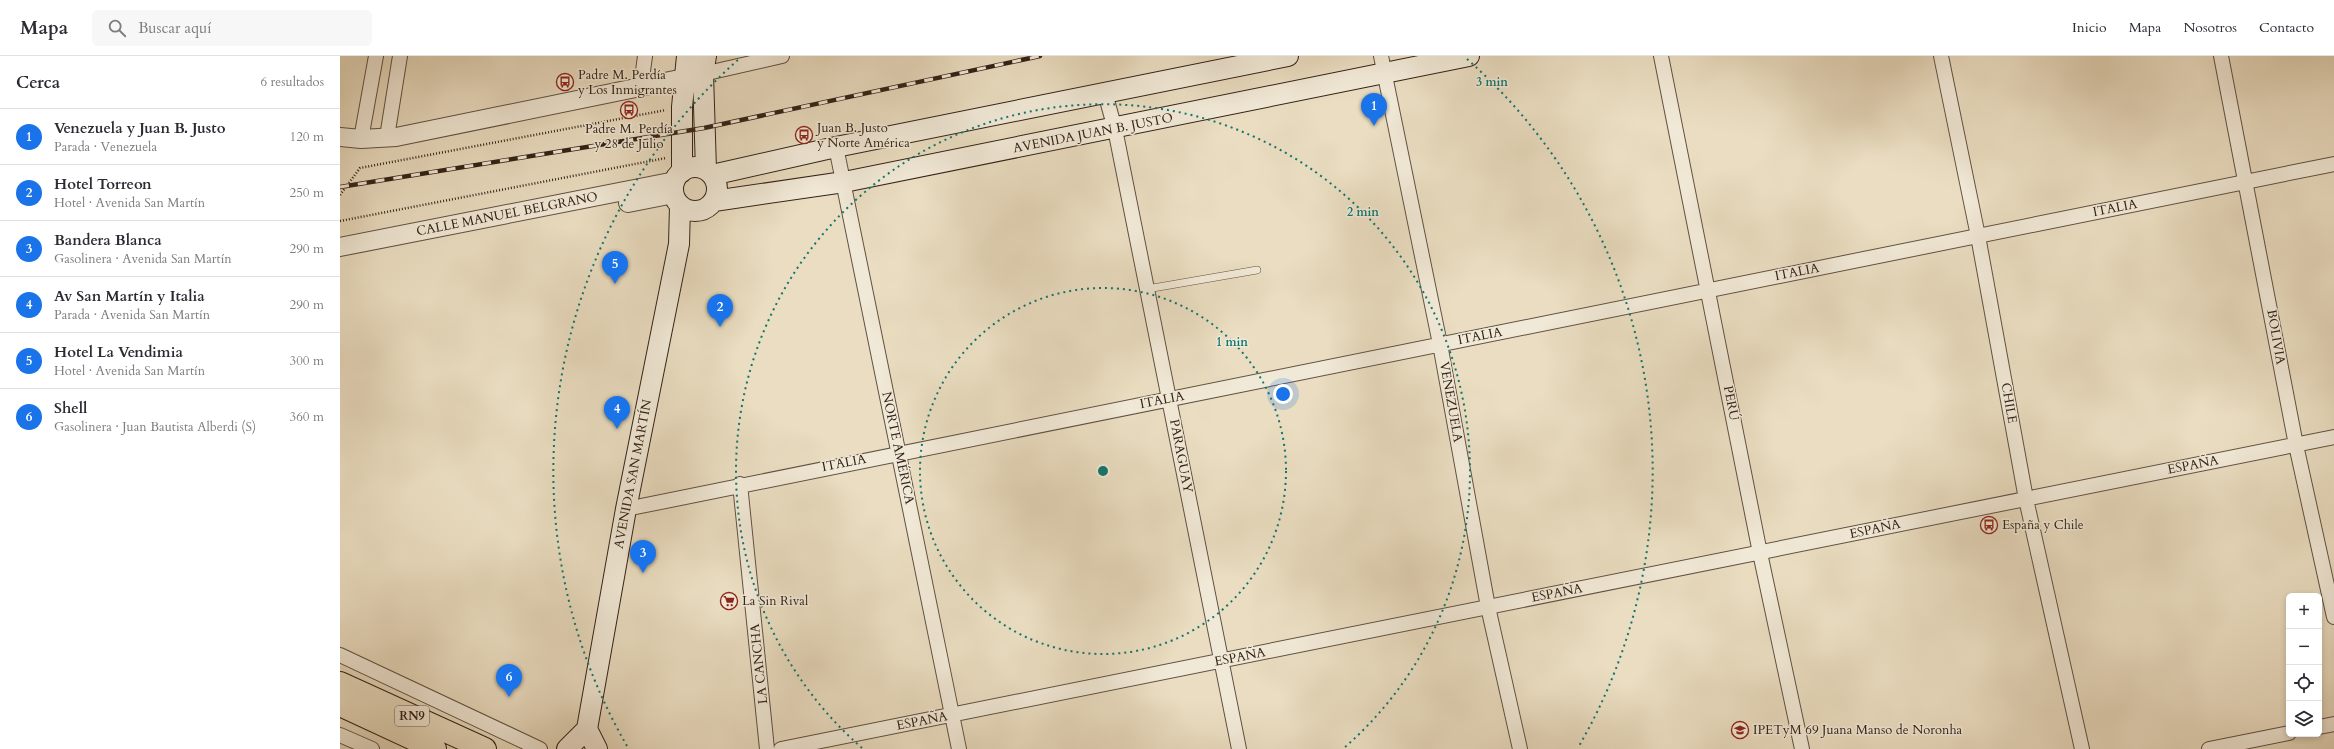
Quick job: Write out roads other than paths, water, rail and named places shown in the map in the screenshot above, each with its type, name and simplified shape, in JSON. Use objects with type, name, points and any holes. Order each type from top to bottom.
[{"type":"highway","name":"RN9","points":[[340,683],[485,749]]},
{"type":"highway","name":"RN9","points":[[340,705],[435,749]]},
{"type":"main road","name":"AVENIDA SAN MARTÍN","points":[[587,729],[626,509],[679,244],[679,181],[682,107],[687,56]]},
{"type":"main road","points":[[705,65],[709,172],[718,188],[710,205],[693,212],[679,181],[694,167],[709,172],[1288,56]]},
{"type":"main road","name":"AVENIDA JUAN B. JUSTO","points":[[710,205],[844,182],[1114,129],[1382,65],[1469,56]]},
{"type":"main road","name":"AVENIDA SAN MARTÍN","points":[[679,244],[710,205]]},
{"type":"main road","points":[[567,749],[587,729],[597,749]]},
{"type":"street","points":[[361,139],[376,56]]},
{"type":"street","points":[[387,137],[400,56]]},
{"type":"street","points":[[641,86],[646,56]]},
{"type":"street","points":[[340,137],[361,139],[387,137],[684,78],[705,65],[782,56]]},
{"type":"street","name":"PERÚ","points":[[1661,56],[1709,290],[1760,553],[1802,749]]},
{"type":"street","name":"CHILE","points":[[1941,56],[1978,236],[2026,499],[2082,749]]},
{"type":"street","name":"BOLIVIA","points":[[2221,56],[2247,182],[2296,445],[2334,617]]},
{"type":"street","name":"VENEZUELA","points":[[1382,65],[1440,344],[1488,607],[1520,749]]},
{"type":"street","name":"PARAGUAY","points":[[1105,93],[1114,129],[1170,398],[1238,749]]},
{"type":"street","name":"NORTE AMÉRICA","points":[[836,147],[959,749]]},
{"type":"street","name":"ITALIA","points":[[626,509],[898,452],[2334,164]]},
{"type":"street","points":[[340,258],[679,181]]},
{"type":"street","name":"CALLE MANUEL BELGRANO","points":[[340,247],[679,181]]},
{"type":"street","name":"ESPAÑA","points":[[781,749],[2334,437]]},
{"type":"street","name":"LA CANCHA","points":[[740,484],[767,749]]},
{"type":"street","points":[[340,655],[540,749]]},
{"type":"street","points":[[2322,726],[2334,724]]},
{"type":"street","points":[[2209,749],[2286,734]]},
{"type":"street","points":[[340,735],[372,749]]},
{"type":"lane","points":[[1147,289],[1257,270]]},
{"type":"railway","points":[[340,187],[704,128],[1040,56]]},
{"type":"place","name":"Padre M. Perdía y Los Inmigrantes","points":[[565,82]]},
{"type":"place","name":"Padre M. Perdía y 28 de Julio","points":[[629,110]]},
{"type":"place","name":"Venezuela y Juan B. Justo","points":[[1374,126]]},
{"type":"place","name":"Juan B. Justo y Norte América","points":[[804,135]]},
{"type":"place","name":"Hotel La Vendimia","points":[[615,284]]},
{"type":"place","name":"Hotel Torreon","points":[[720,327]]},
{"type":"place","name":"Av San Martín y Italia","points":[[617,429]]},
{"type":"place","name":"España y Chile","points":[[1989,525]]},
{"type":"place","name":"Bandera Blanca","points":[[643,573]]},
{"type":"place","name":"La Sin Rival","points":[[729,601]]},
{"type":"place","name":"Shell","points":[[509,697]]},
{"type":"place","name":"IPETyM 69 Juana Manso de Noronha","points":[[1740,730]]}]
